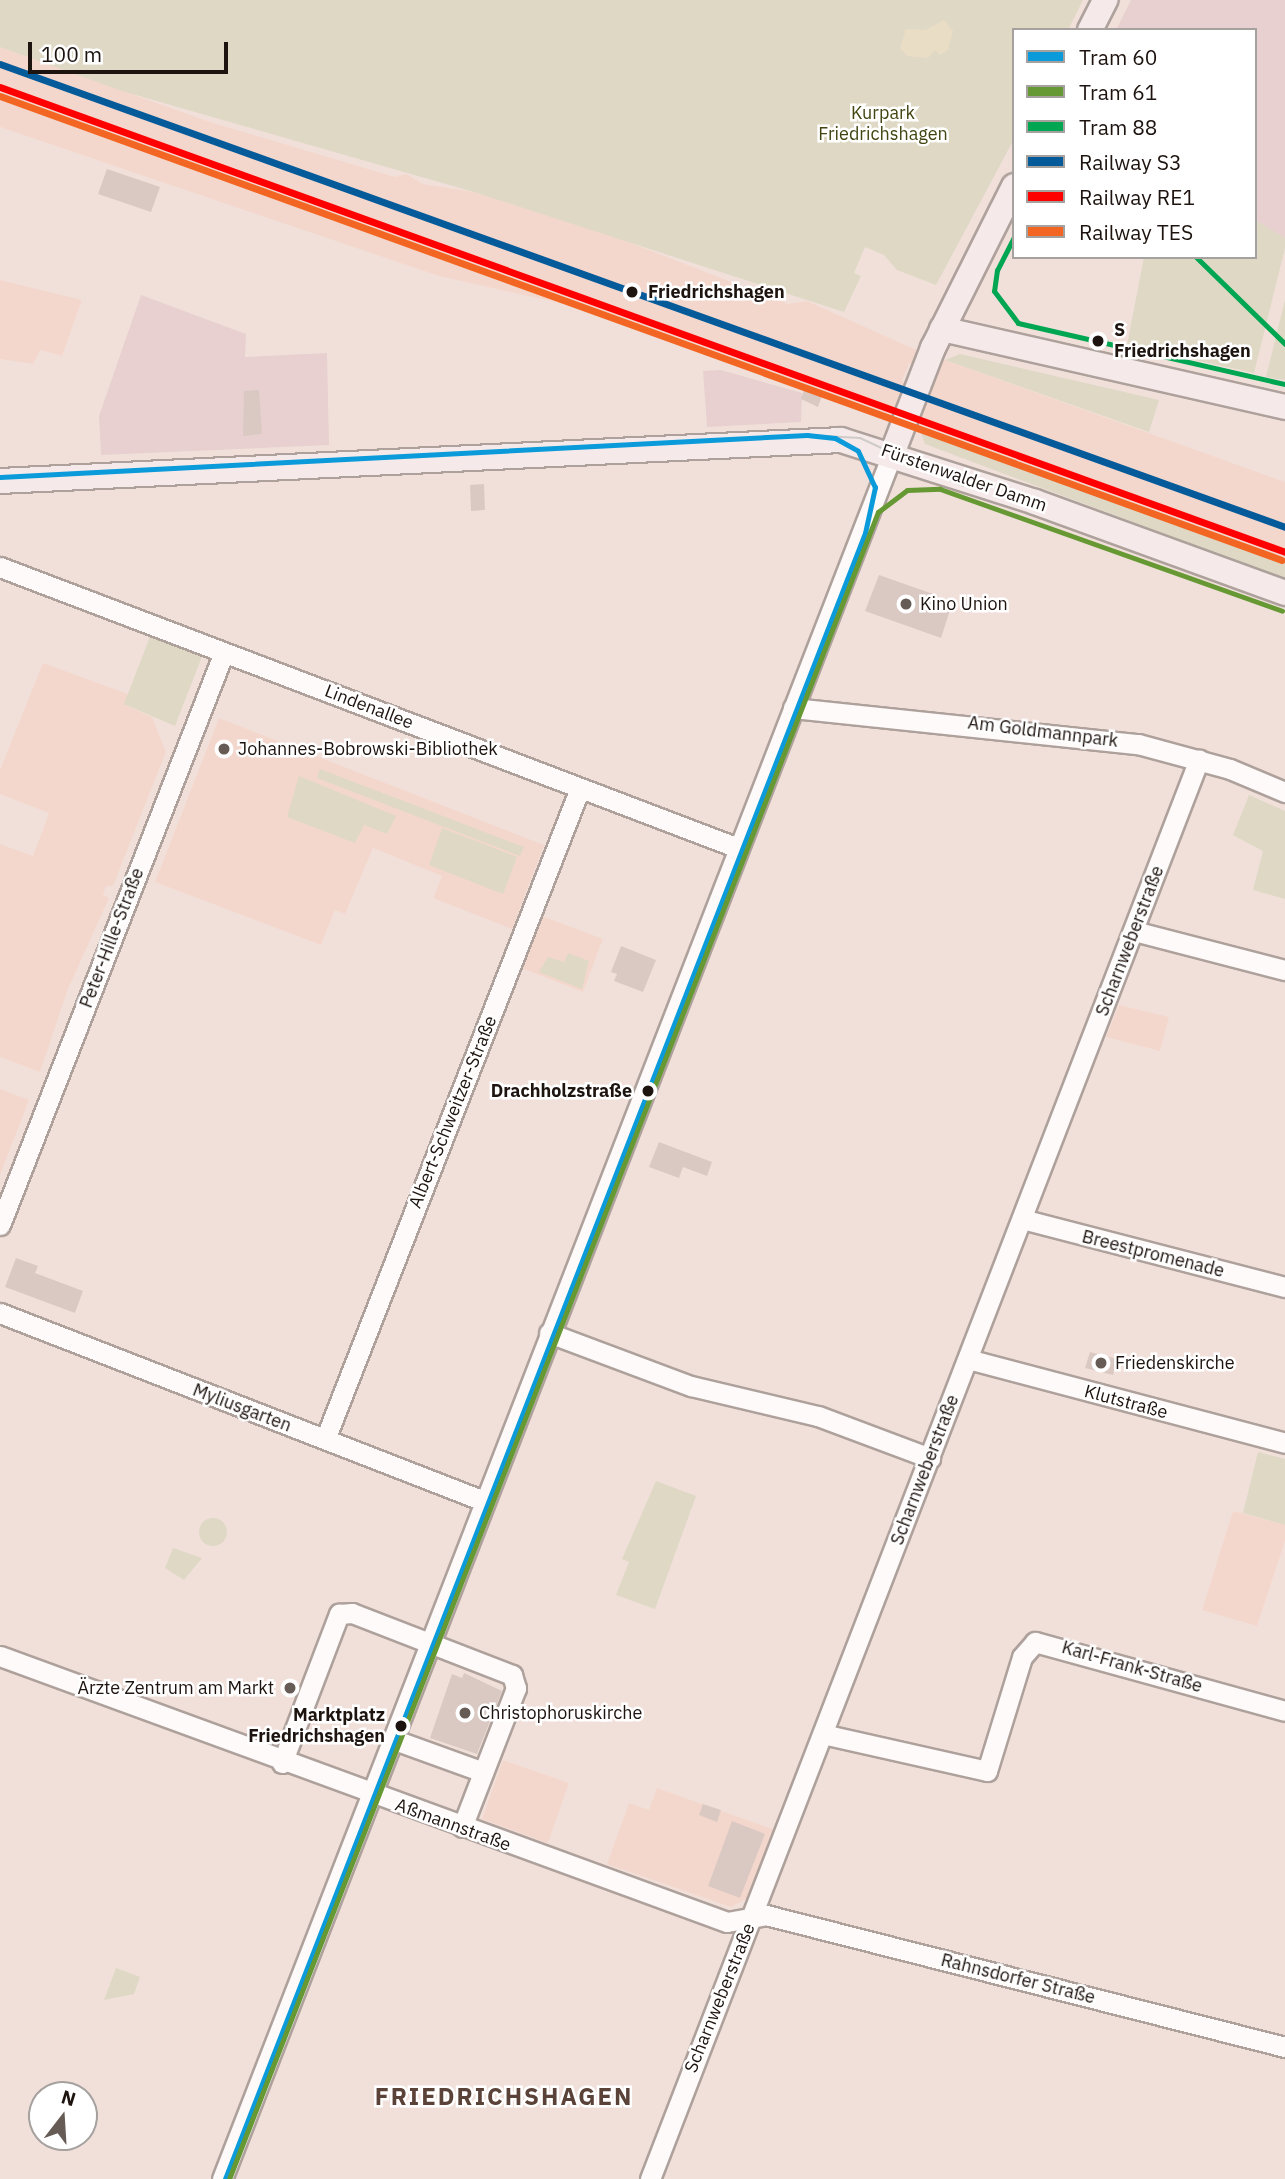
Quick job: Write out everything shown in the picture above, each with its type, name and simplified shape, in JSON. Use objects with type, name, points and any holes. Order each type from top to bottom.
[{"type":"main road","points":[[1091,28],[1105,0]]},
{"type":"main road","points":[[892,454],[942,329],[1012,190]]},
{"type":"main road","points":[[942,329],[1285,407]]},
{"type":"main road","name":"Fürstenwalder Damm","points":[[0,481],[759,440],[841,440],[892,454],[1285,593]]},
{"type":"street","points":[[222,2179],[892,454]]},
{"type":"street","name":"Lindenallee","points":[[0,567],[738,848]]},
{"type":"street","name":"Peter-Hille-Straße","points":[[0,1225],[224,652]]},
{"type":"street","name":"Am Goldmannpark","points":[[793,708],[1066,733],[1199,759],[1285,792]]},
{"type":"street","name":"Scharnweberstraße","points":[[650,2179],[1199,759]]},
{"type":"street","name":"Albert-Schweitzer-Straße","points":[[326,1437],[580,788]]},
{"type":"street","points":[[1134,931],[1285,970]]},
{"type":"street","name":"Breestpromenade","points":[[1022,1219],[1285,1287]]},
{"type":"street","name":"Myliusgarten","points":[[0,1313],[326,1437],[484,1501]]},
{"type":"street","points":[[549,1333],[691,1386],[842,1424],[930,1458]]},
{"type":"street","name":"Klutstraße","points":[[968,1359],[1285,1443]]},
{"type":"street","points":[[282,1763],[339,1614],[352,1613],[512,1675],[516,1688],[462,1828]]},
{"type":"street","name":"Karl-Frank-Straße","points":[[823,1734],[987,1771],[1022,1657],[1035,1642],[1285,1711]]},
{"type":"street","name":"Aßmannstraße","points":[[0,1656],[282,1763],[727,1922],[751,1921]]},
{"type":"street","points":[[392,1739],[483,1772]]},
{"type":"street","name":"Rahnsdorfer Straße","points":[[751,1921],[766,1915],[1285,2047]]},
{"type":"shaded area","points":[[1131,0],[1285,0],[1285,238],[1257,221],[1257,28],[1117,28]]},
{"type":"shaded area","points":[[0,47],[210,122],[395,177],[406,174],[423,184],[474,192],[618,238],[788,304],[807,301],[914,349],[1285,482],[1285,558],[591,310],[439,276],[0,127]],"holes":[[[909,363],[937,373],[931,391],[902,381]]]},
{"type":"shaded area","points":[[0,280],[82,300],[62,356],[40,350],[33,364],[0,359]]},
{"type":"shaded area","points":[[141,295],[246,334],[245,357],[327,353],[329,445],[101,455],[99,416]]},
{"type":"shaded area","points":[[721,370],[802,393],[801,422],[707,427],[703,371]]},
{"type":"shaded area","points":[[43,663],[128,694],[125,705],[152,717],[166,752],[113,886],[106,886],[103,895],[109,898],[68,989],[40,1072],[0,1057],[0,844],[33,856],[49,813],[0,794],[0,770]]},
{"type":"shaded area","points":[[219,718],[544,845],[512,929],[433,898],[442,876],[373,848],[345,914],[335,910],[321,945],[155,882]]},
{"type":"shaded area","points":[[542,916],[603,939],[583,992],[521,968]]},
{"type":"shaded area","points":[[1119,1005],[1169,1017],[1160,1051],[1106,1037]]},
{"type":"shaded area","points":[[0,1089],[29,1100],[0,1175]]},
{"type":"shaded area","points":[[1233,1511],[1285,1525],[1285,1541],[1257,1626],[1202,1610]]},
{"type":"shaded area","points":[[503,1760],[569,1783],[548,1843],[482,1819]]},
{"type":"shaded area","points":[[657,1788],[775,1830],[749,1897],[731,1907],[607,1864],[629,1803],[649,1810]]},
{"type":"green space","name":"Kurpark Friedrichshagen","points":[[0,0],[1083,0],[1069,28],[1012,28],[1012,143],[936,285],[897,270],[884,255],[865,247],[854,273],[861,276],[844,312],[474,192],[122,91],[0,47]]},
{"type":"green space","points":[[1257,221],[1285,238],[1285,248],[1254,373],[1127,345],[1144,259],[1257,259]]},
{"type":"green space","points":[[1285,300],[1285,380],[1266,377]]},
{"type":"green space","points":[[960,354],[1159,400],[1149,432],[945,360]]},
{"type":"green space","points":[[919,427],[1285,558],[1285,579],[925,444]]},
{"type":"green space","points":[[151,634],[203,654],[175,726],[124,704]]},
{"type":"green space","points":[[320,769],[524,847],[520,856],[317,778]]},
{"type":"green space","points":[[299,776],[396,816],[387,834],[364,825],[355,843],[287,817]]},
{"type":"green space","points":[[1249,795],[1285,811],[1285,899],[1253,890],[1263,851],[1233,835]]},
{"type":"green space","points":[[442,828],[517,857],[503,894],[429,865]]},
{"type":"green space","points":[[568,953],[589,961],[582,989],[539,972],[548,957],[564,962]]},
{"type":"green space","points":[[1258,1452],[1285,1459],[1285,1525],[1243,1513]]},
{"type":"green space","points":[[656,1481],[696,1496],[655,1609],[616,1595],[629,1562],[622,1559]]},
{"type":"green space","points":[[213,1518],[223,1522],[227,1532],[223,1542],[213,1546],[203,1542],[199,1532],[203,1522]]},
{"type":"green space","points":[[173,1548],[202,1558],[184,1580],[165,1568]]},
{"type":"green space","points":[[116,1968],[140,1977],[134,1994],[104,2000]]},
{"type":"sand","points":[[944,20],[953,31],[948,50],[940,55],[935,50],[928,58],[907,56],[900,48],[906,29],[925,30]]},
{"type":"building","points":[[107,169],[160,187],[151,212],[98,194]]},
{"type":"building","points":[[805,387],[823,393],[818,407],[801,399]]},
{"type":"building","points":[[259,390],[262,434],[243,436],[244,391]]},
{"type":"building","points":[[484,484],[485,510],[471,511],[470,485]]},
{"type":"building","name":"Kino Union","points":[[879,575],[936,595],[934,601],[951,607],[941,638],[865,611]]},
{"type":"building","points":[[621,946],[656,960],[643,992],[614,981],[617,974],[611,972]]},
{"type":"building","points":[[659,1142],[712,1162],[707,1176],[683,1167],[679,1178],[649,1167]]},
{"type":"building","points":[[16,1258],[38,1266],[35,1273],[83,1291],[75,1313],[5,1287]]},
{"type":"building","name":"Friedenskirche","points":[[1090,1352],[1117,1359],[1113,1375],[1085,1368]]},
{"type":"building","name":"Christophoruskirche","points":[[464,1673],[502,1691],[477,1754],[430,1738],[452,1674],[462,1678]]},
{"type":"building","points":[[703,1804],[721,1810],[717,1822],[699,1815]]},
{"type":"building","points":[[732,1821],[765,1834],[740,1898],[708,1886]]},
{"type":"tram line","name":"88","points":[[1012,241],[997,270],[994,291],[1018,323],[1285,384]]},
{"type":"tram line","name":"88","points":[[1198,259],[1285,344]]},
{"type":"tram line","points":[[807,435],[860,438],[963,486]]},
{"type":"tram line","name":"60","points":[[0,477],[807,435],[835,438],[858,451],[875,487],[865,533],[225,2179]]},
{"type":"tram line","name":"61","points":[[229,2179],[878,512],[907,490],[940,489],[1282,611]]},
{"type":"rail line","name":"S3","points":[[0,64],[1285,527]]},
{"type":"rail line","name":"RE1","points":[[0,87],[1285,552]]},
{"type":"rail line","name":"TES","points":[[0,96],[1282,560]]},
{"type":"place","name":"Friedrichshagen","points":[[632,292]]},
{"type":"place","name":"S Friedrichshagen","points":[[1098,341]]},
{"type":"place","name":"Kino Union","points":[[906,604]]},
{"type":"place","name":"Johannes-Bobrowski-Bibliothek","points":[[224,749]]},
{"type":"place","name":"Drachholzstraße","points":[[648,1091]]},
{"type":"place","name":"Friedenskirche","points":[[1101,1363]]},
{"type":"place","name":"Ärzte Zentrum am Markt","points":[[290,1688]]},
{"type":"place","name":"Christophoruskirche","points":[[465,1713]]},
{"type":"place","name":"Marktplatz Friedrichshagen","points":[[401,1726]]},
{"type":"district","name":"FRIEDRICHSHAGEN","points":[[504,2097]]}]
